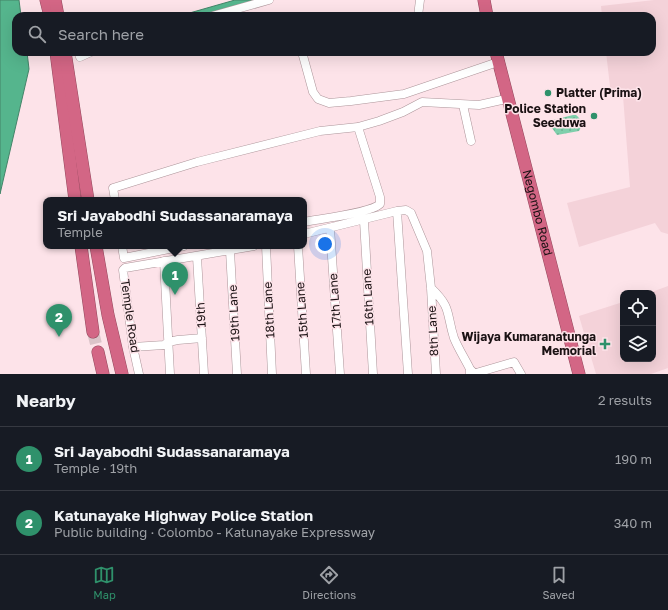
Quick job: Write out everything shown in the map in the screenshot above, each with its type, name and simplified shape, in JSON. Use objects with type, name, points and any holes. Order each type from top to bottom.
[{"type":"highway","points":[[46,0],[49,12]]},
{"type":"highway","points":[[55,0],[57,12]]},
{"type":"highway","points":[[484,0],[486,12]]},
{"type":"highway","points":[[489,0],[492,12]]},
{"type":"highway","points":[[57,56],[75,197]]},
{"type":"highway","points":[[66,56],[88,197]]},
{"type":"highway","name":"Negombo Road","points":[[498,56],[506,99],[579,374]]},
{"type":"highway","name":"Negombo Road","points":[[498,56],[584,374]]},
{"type":"highway","points":[[81,249],[93,332]]},
{"type":"highway","points":[[97,249],[108,315],[122,374]]},
{"type":"highway","points":[[98,352],[103,374]]},
{"type":"street","points":[[226,12],[269,0]]},
{"type":"street","points":[[418,12],[420,0]]},
{"type":"street","points":[[303,56],[313,92],[318,99],[329,103],[404,94],[496,56]]},
{"type":"street","points":[[114,197],[113,188],[197,162],[320,131],[358,127],[403,112],[422,102],[479,105],[506,99]]},
{"type":"street","points":[[463,105],[472,140]]},
{"type":"street","points":[[307,221],[366,210],[377,207],[380,204],[380,196],[358,127]]},
{"type":"street","points":[[307,233],[364,221],[397,211],[406,210],[411,213],[427,251],[431,288],[443,299],[447,306],[455,338],[473,372],[514,362],[521,374]]},
{"type":"street","points":[[397,211],[408,374]]},
{"type":"street","name":"16th Lane","points":[[364,221],[373,374]]},
{"type":"street","name":"17th Lane","points":[[330,228],[340,374]]},
{"type":"street","points":[[122,249],[124,258],[169,249]]},
{"type":"street","name":"Temple Road","points":[[139,374],[133,347],[124,270],[126,268],[164,261],[198,257],[240,249]]},
{"type":"street","name":"18th Lane","points":[[266,249],[272,374]]},
{"type":"street","name":"15th Lane","points":[[298,249],[306,374]]},
{"type":"street","name":"19th Lane","points":[[230,251],[237,374]]},
{"type":"street","name":"19th","points":[[198,257],[204,374]]},
{"type":"street","points":[[164,261],[170,374]]},
{"type":"street","name":"8th Lane","points":[[431,288],[436,374]]},
{"type":"street","points":[[133,347],[164,345],[168,342],[202,338]]},
{"type":"shaded area","points":[[0,0],[19,0],[20,12],[12,12],[12,56],[27,56],[29,69],[0,194]]},
{"type":"shaded area","points":[[235,0],[262,0],[219,12],[193,12]]},
{"type":"shaded area","points":[[654,0],[668,0],[668,234],[661,232],[655,223],[579,247],[567,203],[630,187],[623,96],[611,95],[606,56],[656,56],[656,12],[602,12],[601,6]]},
{"type":"shaded area","points":[[576,115],[580,120],[581,127],[579,131],[557,135],[552,128],[553,120]]},
{"type":"shaded area","name":"Wijaya Kumaranatunga Memorial","points":[[668,286],[668,368],[651,374],[596,374],[579,316],[620,303],[620,362],[656,362],[656,290]]},
{"type":"tunnel","points":[[93,332],[98,352]]},
{"type":"place","name":"Platter (Prima)","points":[[548,93]]},
{"type":"place","name":"Police Station Seeduwa","points":[[594,116]]},
{"type":"place","name":"Sri Jayabodhi Sudassanaramaya","points":[[175,295]]},
{"type":"place","name":"Katunayake Highway Police Station","points":[[59,337]]},
{"type":"place","name":"Wijaya Kumaranatunga Memorial","points":[[605,344]]}]
